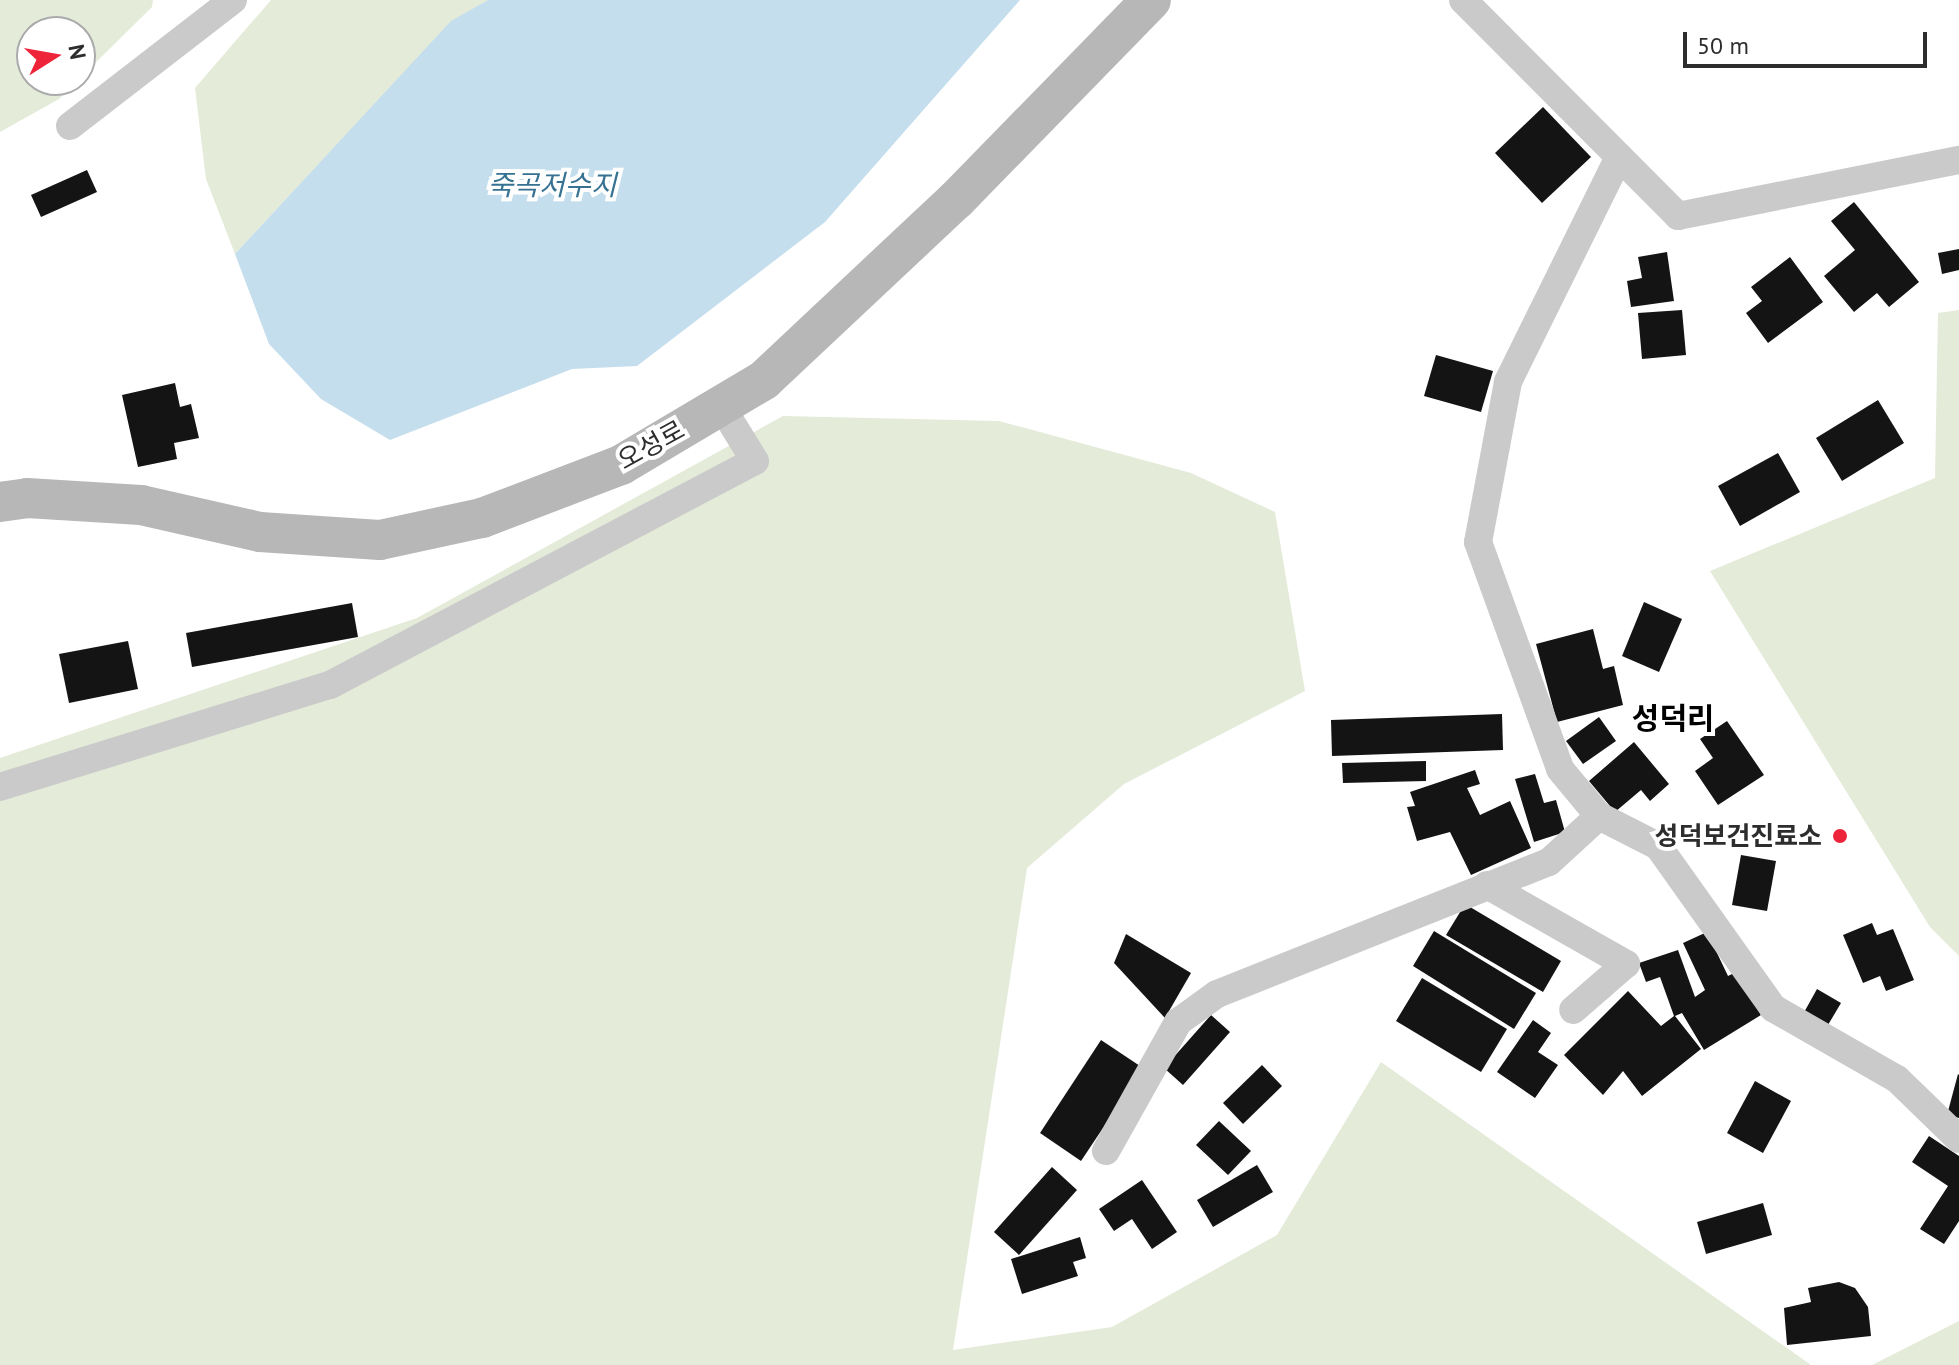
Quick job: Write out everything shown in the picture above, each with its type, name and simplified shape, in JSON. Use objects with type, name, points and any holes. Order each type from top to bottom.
[{"type":"main road","name":"오성로","points":[[0,502],[27,498],[141,505],[260,532],[380,540],[482,518],[621,465],[764,380],[934,221],[1151,0]]},
{"type":"street","points":[[70,126],[233,0]]},
{"type":"street","points":[[1463,0],[1678,216],[1959,160]]},
{"type":"street","points":[[1619,157],[1508,382],[1478,542],[1560,769],[1599,816],[1658,846],[1773,1008],[1897,1079],[1959,1139]]},
{"type":"street","points":[[0,787],[330,685],[755,461],[721,406]]},
{"type":"street","points":[[1106,1151],[1178,1022],[1217,994],[1549,862],[1599,816]]},
{"type":"street","points":[[1487,885],[1626,964],[1573,1010]]},
{"type":"green space","points":[[0,0],[153,0],[152,7],[96,62],[96,16],[16,16],[16,96],[62,96],[0,132]]},
{"type":"green space","points":[[271,0],[488,0],[451,22],[235,254],[206,179],[195,88]]},
{"type":"green space","points":[[1959,310],[1959,956],[1930,927],[1710,571],[1935,478],[1938,313]]},
{"type":"green space","points":[[783,416],[999,421],[1191,473],[1275,512],[1305,691],[1124,784],[1027,868],[953,1350],[1112,1327],[1277,1235],[1381,1062],[1811,1365],[0,1365],[0,758],[417,618]]},
{"type":"green space","points":[[1959,1321],[1959,1365],[1872,1365]]},
{"type":"water","name":"죽곡저수지","points":[[488,0],[1020,0],[825,222],[637,366],[572,369],[390,440],[321,399],[269,344],[235,254],[451,21]]},
{"type":"building","points":[[1543,107],[1591,157],[1542,203],[1495,153]]},
{"type":"building","points":[[87,170],[97,192],[41,217],[31,195]]},
{"type":"building","points":[[1854,202],[1919,282],[1889,307],[1877,293],[1854,312],[1824,276],[1855,250],[1831,221]]},
{"type":"building","points":[[1959,249],[1959,270],[1942,274],[1938,253]]},
{"type":"building","points":[[1667,252],[1674,301],[1631,307],[1627,281],[1642,278],[1638,257]]},
{"type":"building","points":[[1790,257],[1823,302],[1768,343],[1746,313],[1762,301],[1751,287]]},
{"type":"building","points":[[1682,310],[1686,355],[1642,359],[1638,313]]},
{"type":"building","points":[[1436,355],[1493,371],[1481,412],[1424,396]]},
{"type":"building","points":[[175,383],[180,407],[191,404],[199,438],[174,443],[177,459],[138,467],[122,395]]},
{"type":"building","points":[[1878,400],[1904,443],[1842,481],[1816,438]]},
{"type":"building","points":[[1778,453],[1800,492],[1740,526],[1718,486]]},
{"type":"building","points":[[1644,602],[1682,619],[1659,672],[1622,656]]},
{"type":"building","points":[[352,603],[358,637],[192,667],[186,633]]},
{"type":"building","points":[[1593,629],[1603,669],[1614,666],[1623,705],[1557,722],[1536,644]]},
{"type":"building","points":[[128,641],[138,689],[69,703],[59,654]]},
{"type":"building","points":[[1502,714],[1503,750],[1332,756],[1331,720]]},
{"type":"building","points":[[1599,717],[1616,741],[1583,764],[1566,741]]},
{"type":"building","points":[[1727,721],[1764,775],[1718,805],[1695,771],[1713,758],[1700,739]]},
{"type":"building","points":[[1634,742],[1669,784],[1650,801],[1641,790],[1615,812],[1589,781]]},
{"type":"building","points":[[1426,761],[1426,781],[1343,783],[1342,763]]},
{"type":"building","points":[[1475,770],[1480,784],[1467,788],[1480,815],[1510,801],[1531,848],[1471,875],[1450,832],[1417,841],[1407,807],[1415,806],[1410,792]]},
{"type":"building","points":[[1535,774],[1544,803],[1556,800],[1565,832],[1534,842],[1515,779]]},
{"type":"building","points":[[1741,855],[1776,861],[1767,911],[1732,905]]},
{"type":"building","points":[[1465,904],[1561,961],[1543,992],[1446,935]]},
{"type":"building","points":[[1872,923],[1877,935],[1893,929],[1914,980],[1886,991],[1880,976],[1863,983],[1843,935]]},
{"type":"building","points":[[1434,931],[1536,993],[1514,1029],[1413,966]]},
{"type":"building","points":[[1707,932],[1728,976],[1736,972],[1761,1015],[1704,1050],[1682,1013],[1675,1016],[1701,1049],[1642,1096],[1623,1071],[1603,1095],[1564,1055],[1628,991],[1661,1026],[1674,1016],[1660,977],[1646,982],[1639,963],[1678,950],[1695,997],[1705,990],[1683,943]]},
{"type":"building","points":[[1126,934],[1191,973],[1165,1018],[1114,963]]},
{"type":"building","points":[[1422,978],[1507,1029],[1481,1072],[1396,1021]]},
{"type":"building","points":[[1817,989],[1841,1003],[1825,1030],[1802,1016]]},
{"type":"building","points":[[1211,1015],[1230,1032],[1183,1085],[1164,1068]]},
{"type":"building","points":[[1533,1020],[1551,1033],[1538,1052],[1558,1065],[1535,1098],[1497,1072]]},
{"type":"building","points":[[1101,1040],[1143,1068],[1081,1161],[1040,1133]]},
{"type":"building","points":[[1262,1065],[1282,1086],[1243,1124],[1223,1103]]},
{"type":"building","points":[[1959,1075],[1959,1118],[1947,1115]]},
{"type":"building","points":[[1755,1081],[1791,1101],[1763,1153],[1727,1133]]},
{"type":"building","points":[[1219,1121],[1251,1151],[1228,1175],[1196,1145]]},
{"type":"building","points":[[1929,1136],[1959,1156],[1959,1221],[1944,1244],[1920,1229],[1948,1186],[1912,1162]]},
{"type":"building","points":[[1257,1165],[1273,1192],[1213,1227],[1197,1200]]},
{"type":"building","points":[[1052,1167],[1077,1190],[1019,1255],[994,1232]]},
{"type":"building","points":[[1142,1180],[1177,1232],[1152,1249],[1132,1219],[1114,1231],[1099,1209]]},
{"type":"building","points":[[1763,1203],[1772,1235],[1706,1254],[1697,1222]]},
{"type":"building","points":[[1080,1237],[1086,1258],[1073,1262],[1078,1276],[1022,1294],[1011,1259]]},
{"type":"building","points":[[1839,1282],[1855,1288],[1868,1307],[1871,1336],[1787,1345],[1784,1308],[1811,1302],[1808,1288]]},
{"type":"place","name":"성덕보건진료소","points":[[1840,836]]},
{"type":"district","name":"성덕리","points":[[1673,718]]}]
